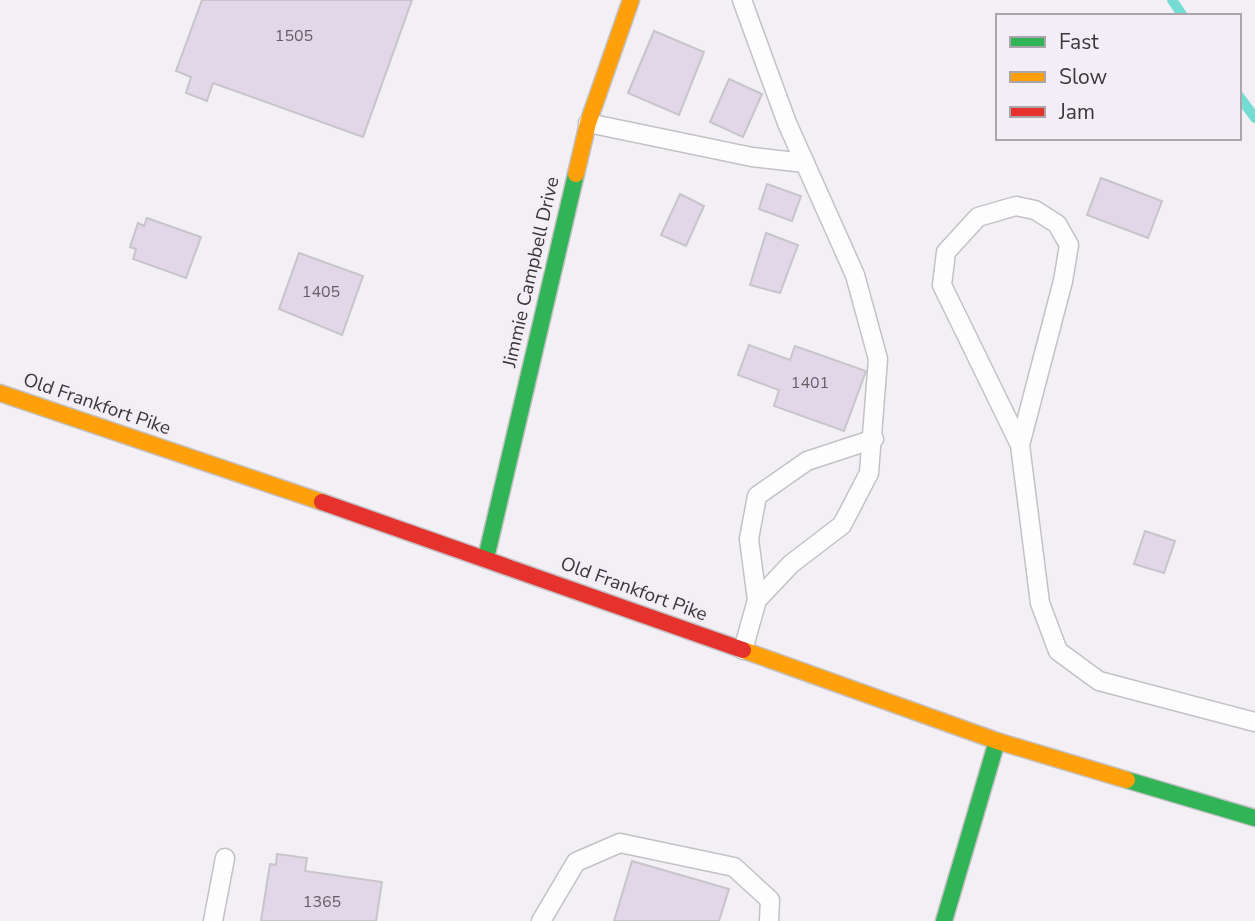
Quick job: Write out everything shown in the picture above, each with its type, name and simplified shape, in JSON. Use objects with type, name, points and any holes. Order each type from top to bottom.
[{"type":"main road","name":"Jimmie Campbell Drive","points":[[485,558],[588,123],[631,0]]},
{"type":"main road","name":"Old Frankfort Pike","points":[[0,393],[485,558],[997,741],[1255,818]]},
{"type":"main road","points":[[944,921],[997,741]]},
{"type":"lane","points":[[742,0],[805,163],[855,275],[878,359],[874,439],[869,473],[842,525],[791,564],[757,600]]},
{"type":"lane","points":[[588,123],[752,157],[805,163]]},
{"type":"lane","points":[[1020,445],[1063,281],[1069,246],[1057,224],[1035,210],[1016,206],[978,218],[946,252],[942,285],[1020,445],[1040,603],[1058,651],[1099,681],[1255,723]]},
{"type":"lane","points":[[743,650],[757,600],[749,539],[757,496],[807,461],[874,439]]},
{"type":"lane","points":[[541,921],[576,862],[620,843],[734,867],[770,900],[769,921]]},
{"type":"lane","points":[[214,921],[225,858]]},
{"type":"building","points":[[202,0],[412,0],[363,137],[213,83],[207,101],[186,93],[191,77],[176,71]]},
{"type":"building","points":[[654,31],[704,52],[679,115],[628,93]]},
{"type":"building","points":[[729,79],[762,94],[743,137],[710,122]]},
{"type":"building","points":[[1101,178],[1162,201],[1148,238],[1087,215]]},
{"type":"building","points":[[767,184],[801,196],[792,221],[759,209]]},
{"type":"building","points":[[680,194],[704,206],[686,246],[661,235]]},
{"type":"building","points":[[147,218],[201,237],[186,278],[133,259],[136,249],[130,247],[138,223],[144,226]]},
{"type":"building","points":[[766,233],[798,245],[780,293],[750,285]]},
{"type":"building","points":[[299,253],[363,276],[342,335],[279,309]]},
{"type":"building","points":[[749,345],[790,360],[795,346],[866,371],[844,431],[774,406],[779,390],[738,375]]},
{"type":"building","points":[[1145,531],[1175,541],[1164,573],[1134,564]]},
{"type":"building","points":[[277,854],[307,858],[305,871],[382,882],[376,921],[261,921],[270,864],[276,865]]},
{"type":"building","points":[[632,861],[729,889],[719,921],[614,921]]},
{"type":"waterway","points":[[1172,0],[1182,14]]},
{"type":"waterway","points":[[1241,99],[1255,118]]},
{"type":"traffic: fast","points":[[486,558],[576,174]]},
{"type":"traffic: fast","points":[[944,921],[997,741]]},
{"type":"traffic: fast","points":[[1127,780],[1255,818]]},
{"type":"traffic: slow","points":[[576,174],[588,123],[631,0]]},
{"type":"traffic: slow","points":[[0,393],[322,502]]},
{"type":"traffic: slow","points":[[743,650],[997,741],[1127,780]]},
{"type":"traffic: jam","points":[[322,502],[743,650]]}]
